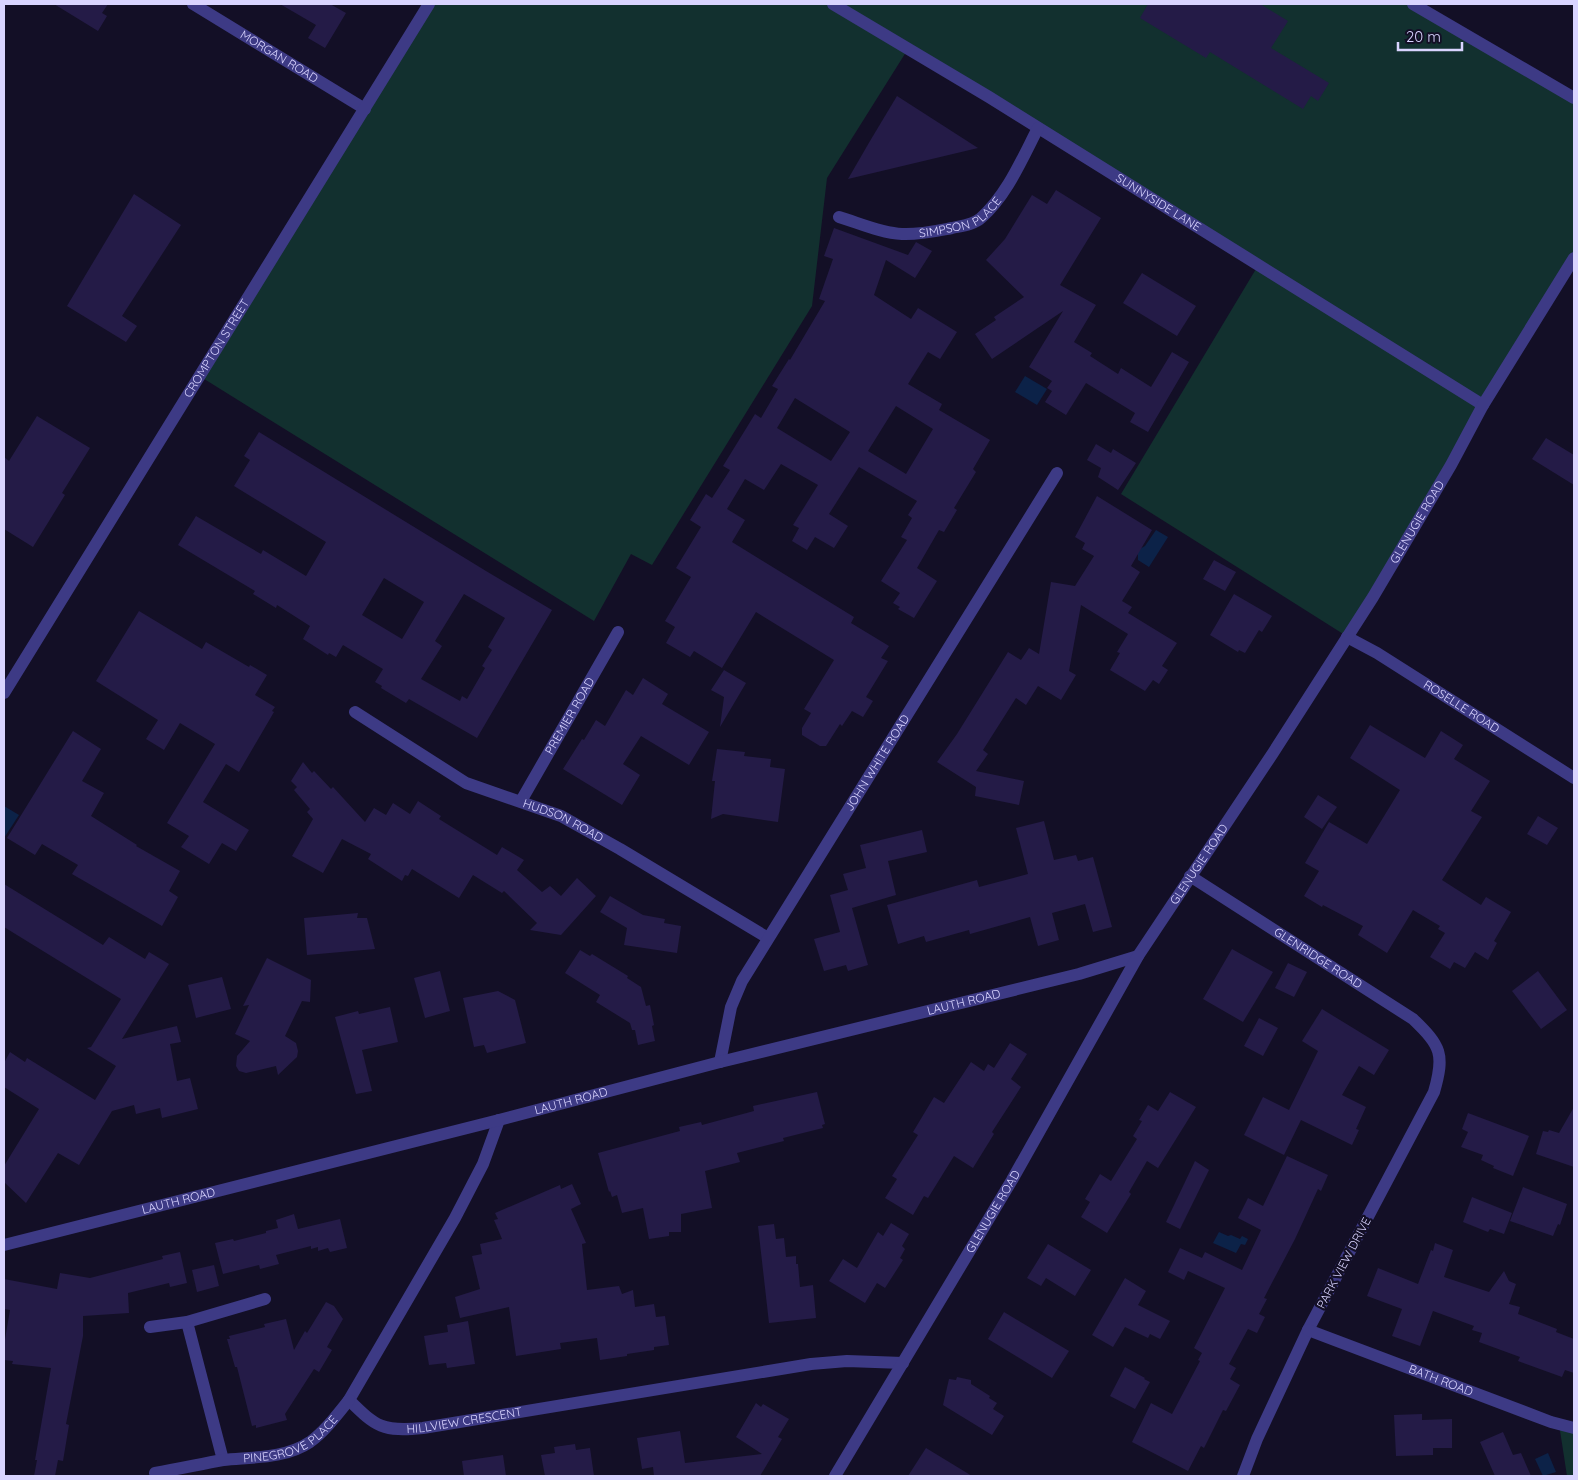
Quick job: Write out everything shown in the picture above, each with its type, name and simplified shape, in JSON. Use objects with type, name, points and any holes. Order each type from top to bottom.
[{"type":"street","name":"MORGAN ROAD","points":[[193,4],[365,109]]},
{"type":"street","name":"CROMPTON STREET","points":[[4,693],[429,4]]},
{"type":"street","name":"SUNNYSIDE LANE","points":[[833,4],[1038,128],[1483,405]]},
{"type":"street","points":[[1413,4],[1574,98]]},
{"type":"street","name":"SIMPSON PLACE","points":[[839,217],[887,232],[902,234],[938,231],[964,226],[979,220],[994,206],[1015,173],[1038,128]]},
{"type":"street","name":"GLENUGIE ROAD","points":[[835,1476],[1012,1180],[1138,956],[1373,597],[1451,465],[1483,405],[1574,258]]},
{"type":"street","name":"JOHN WHITE ROAD","points":[[720,1062],[731,1007],[742,981],[1057,473]]},
{"type":"street","name":"PREMIER ROAD","points":[[521,801],[618,632]]},
{"type":"street","name":"ROSELLE ROAD","points":[[1347,637],[1377,653],[1574,778]]},
{"type":"street","name":"HUDSON ROAD","points":[[355,712],[466,783],[562,816],[768,938]]},
{"type":"street","name":"GLENRIDGE ROAD","points":[[1190,876],[1413,1019],[1426,1031],[1439,1050]]},
{"type":"street","name":"LAUTH ROAD","points":[[4,1245],[720,1062],[1079,974],[1138,956]]},
{"type":"street","name":"PARK VIEW DRIVE","points":[[1243,1476],[1257,1440],[1308,1330],[1434,1092],[1440,1064],[1439,1050]]},
{"type":"street","points":[[349,1400],[455,1218],[482,1164],[499,1120]]},
{"type":"street","points":[[150,1327],[187,1322],[265,1299]]},
{"type":"street","name":"PINEGROVE PLACE","points":[[187,1322],[223,1460]]},
{"type":"street","name":"BATH ROAD","points":[[1308,1330],[1551,1422],[1574,1428]]},
{"type":"street","name":"HILLVIEW CRESCENT","points":[[349,1400],[372,1422],[386,1428],[404,1430],[811,1364],[847,1361],[903,1363]]},
{"type":"street","name":"PINEGROVE PLACE","points":[[155,1473],[223,1460],[273,1455],[292,1451],[309,1443],[326,1428],[349,1400]]},
{"type":"green space","points":[[430,4],[1410,4],[1574,99],[1574,260],[1348,637],[1121,494],[1259,264],[908,49],[827,178],[812,306],[652,565],[631,554],[594,621],[201,377]]},
{"type":"green space","points":[[1559,1424],[1574,1428],[1574,1476],[1567,1476]]},
{"type":"water","points":[[1025,376],[1047,389],[1037,405],[1015,392]]},
{"type":"water","points":[[1156,530],[1168,537],[1149,567],[1138,560],[1138,550],[1145,546]]},
{"type":"water","points":[[4,806],[19,815],[4,838]]},
{"type":"water","points":[[1219,1232],[1240,1239],[1242,1236],[1248,1239],[1245,1245],[1241,1244],[1236,1253],[1213,1243]]},
{"type":"water","points":[[1548,1453],[1556,1472],[1543,1476],[1535,1459]]},
{"type":"building","points":[[54,4],[108,4],[102,13],[107,16],[98,31]]},
{"type":"building","points":[[280,4],[330,4],[346,13],[325,48],[308,38],[316,25]]},
{"type":"building","points":[[1148,4],[1260,4],[1288,21],[1271,48],[1329,83],[1318,101],[1311,96],[1303,109],[1210,52],[1206,58],[1140,18]]},
{"type":"building","points":[[897,96],[978,148],[848,179],[870,141]]},
{"type":"building","points":[[1056,190],[1101,218],[1060,285],[1096,305],[1074,342],[1092,353],[1090,356],[1118,374],[1121,368],[1151,387],[1172,352],[1189,362],[1148,432],[1130,422],[1135,413],[1086,383],[1066,415],[1045,402],[1052,391],[1047,388],[1052,381],[1029,367],[1063,311],[992,359],[975,334],[996,320],[994,317],[1024,297],[986,260],[1005,239],[1032,195],[1047,204]]},
{"type":"building","points":[[134,194],[181,225],[122,316],[137,326],[126,342],[67,306]]},
{"type":"building","points":[[834,228],[908,255],[916,242],[932,251],[915,278],[886,260],[874,295],[911,319],[918,308],[957,332],[940,359],[928,352],[908,384],[942,404],[939,410],[990,440],[973,469],[976,472],[954,508],[957,510],[944,532],[939,530],[917,568],[937,581],[914,618],[898,609],[900,607],[893,603],[900,593],[881,581],[907,540],[901,537],[912,518],[908,515],[917,501],[859,467],[829,514],[848,526],[834,548],[815,537],[807,550],[792,541],[799,528],[793,525],[818,485],[781,464],[764,490],[745,479],[727,509],[745,520],[732,542],[854,617],[851,623],[889,646],[881,658],[888,661],[866,697],[873,701],[863,717],[852,711],[842,726],[840,724],[826,746],[820,746],[802,735],[802,728],[811,713],[804,709],[834,660],[756,612],[722,668],[694,651],[690,657],[666,643],[675,627],[665,621],[691,577],[676,568],[701,527],[690,520],[706,494],[712,498],[730,470],[723,466],[755,414],[761,418],[778,389],[772,386],[790,360],[825,301],[819,299],[833,259],[824,256]],"holes":[[[795,398],[850,432],[831,461],[777,428]],[[896,406],[933,429],[906,474],[868,451]]]},
{"type":"building","points":[[1142,273],[1196,306],[1177,336],[1123,303]]},
{"type":"building","points":[[37,416],[90,448],[62,493],[65,495],[33,547],[4,529],[4,457],[9,461]]},
{"type":"building","points":[[259,432],[552,610],[477,738],[409,699],[406,703],[381,688],[382,686],[375,682],[383,669],[343,645],[336,657],[329,653],[328,655],[303,639],[310,626],[277,605],[276,608],[253,594],[255,591],[178,545],[196,516],[261,554],[263,550],[306,576],[326,542],[234,486],[250,460],[244,456]],"holes":[[[384,578],[424,602],[402,639],[362,615]],[[464,594],[505,618],[488,647],[492,650],[482,666],[485,668],[467,699],[462,696],[460,701],[421,679],[442,646],[435,641]]]},
{"type":"building","points":[[1546,438],[1574,455],[1574,485],[1532,459]]},
{"type":"building","points":[[1096,444],[1111,453],[1113,449],[1136,463],[1118,490],[1098,477],[1101,468],[1087,460]]},
{"type":"building","points":[[1097,496],[1152,530],[1131,566],[1140,572],[1122,601],[1132,607],[1128,613],[1177,643],[1162,666],[1168,670],[1159,684],[1153,680],[1145,691],[1110,670],[1120,653],[1117,652],[1128,634],[1081,605],[1069,671],[1076,675],[1061,700],[1038,686],[1026,705],[1016,698],[983,750],[988,754],[976,771],[1024,781],[1019,805],[975,796],[976,787],[937,762],[957,734],[1008,652],[1021,660],[1029,648],[1039,654],[1051,582],[1075,586],[1094,556],[1082,549],[1085,543],[1075,537]]},
{"type":"building","points":[[1214,560],[1236,572],[1225,591],[1203,579]]},
{"type":"building","points":[[1234,594],[1272,616],[1262,632],[1259,630],[1245,653],[1239,650],[1238,652],[1210,635]]},
{"type":"building","points":[[139,611],[202,649],[206,642],[249,667],[250,665],[267,675],[255,695],[275,707],[272,711],[274,712],[239,772],[226,764],[203,802],[249,830],[236,851],[222,843],[209,864],[181,847],[189,836],[167,823],[215,744],[180,723],[164,750],[146,739],[158,720],[96,681]]},
{"type":"building","points":[[724,670],[746,683],[720,727],[724,697],[711,690]]},
{"type":"building","points":[[643,678],[668,694],[662,704],[709,732],[689,765],[641,736],[623,764],[640,775],[622,805],[563,769],[596,720],[605,726],[626,690],[633,695]]},
{"type":"building","points":[[1370,725],[1425,758],[1441,731],[1463,745],[1454,759],[1490,781],[1471,811],[1482,817],[1442,880],[1481,905],[1486,897],[1511,912],[1494,941],[1497,943],[1488,960],[1475,952],[1465,968],[1454,962],[1450,969],[1430,957],[1445,933],[1438,929],[1440,926],[1413,910],[1387,953],[1358,935],[1363,926],[1323,905],[1322,907],[1304,896],[1319,871],[1305,863],[1329,822],[1367,844],[1400,790],[1350,758]]},
{"type":"building","points":[[73,731],[101,749],[82,781],[104,793],[91,816],[136,846],[180,871],[169,891],[178,897],[162,926],[72,874],[78,865],[42,844],[35,855],[7,838]]},
{"type":"building","points":[[717,749],[745,752],[744,756],[771,759],[770,767],[785,769],[778,822],[723,814],[711,819],[715,781],[712,781]]},
{"type":"building","points":[[303,762],[312,773],[314,771],[331,789],[333,787],[365,822],[374,808],[386,815],[393,803],[410,814],[418,801],[441,816],[439,819],[497,855],[502,847],[524,860],[517,870],[542,892],[550,886],[561,896],[577,878],[596,896],[561,935],[530,930],[537,923],[504,891],[502,893],[473,875],[459,898],[412,869],[408,876],[405,875],[402,881],[368,859],[371,854],[342,839],[323,873],[292,856],[313,819],[307,812],[310,809],[294,790],[297,787],[291,781]]},
{"type":"building","points":[[1318,795],[1337,807],[1322,829],[1304,817]]},
{"type":"building","points":[[1538,816],[1558,828],[1547,845],[1527,834]]},
{"type":"building","points":[[1044,821],[1054,860],[1076,855],[1078,861],[1093,857],[1112,927],[1093,932],[1085,904],[1052,913],[1059,940],[1038,946],[1030,917],[970,934],[969,930],[926,942],[924,936],[898,944],[887,905],[977,880],[979,887],[1028,874],[1016,828]]},
{"type":"building","points":[[922,830],[927,852],[888,861],[896,895],[852,908],[868,965],[848,971],[846,965],[824,971],[814,939],[840,932],[830,895],[848,890],[843,874],[866,868],[860,845]]},
{"type":"building","points":[[4,884],[103,945],[109,937],[145,959],[149,952],[169,964],[122,1039],[177,1026],[181,1042],[170,1044],[177,1081],[190,1078],[198,1109],[162,1118],[160,1108],[136,1114],[134,1105],[112,1111],[79,1165],[58,1153],[26,1203],[4,1182],[4,1166],[39,1109],[4,1087],[4,1063],[10,1052],[25,1062],[27,1058],[95,1100],[116,1066],[87,1048],[91,1047],[121,999],[4,927]]},
{"type":"building","points":[[610,896],[643,915],[665,919],[664,923],[681,926],[677,953],[624,945],[627,928],[600,912]]},
{"type":"building","points":[[358,913],[357,918],[367,918],[375,949],[307,955],[304,918]]},
{"type":"building","points":[[1232,949],[1273,972],[1243,1022],[1203,999]]},
{"type":"building","points":[[580,950],[590,956],[592,954],[628,976],[627,978],[641,987],[646,1006],[650,1005],[655,1041],[638,1045],[635,1030],[632,1030],[630,1023],[596,1002],[600,995],[565,973]]},
{"type":"building","points":[[267,958],[311,980],[310,1002],[302,1001],[285,1036],[296,1043],[297,1057],[278,1075],[276,1066],[246,1073],[239,1071],[236,1066],[237,1056],[250,1041],[235,1034],[249,1005],[243,1006]]},
{"type":"building","points":[[1288,963],[1307,972],[1294,997],[1275,988]]},
{"type":"building","points":[[440,971],[450,1011],[425,1018],[414,978]]},
{"type":"building","points":[[1538,971],[1567,1010],[1541,1029],[1512,991]]},
{"type":"building","points":[[222,977],[231,1009],[196,1018],[188,985]]},
{"type":"building","points":[[498,991],[515,1000],[526,1043],[487,1053],[484,1045],[474,1047],[463,998]]},
{"type":"building","points":[[390,1007],[398,1042],[362,1050],[372,1091],[356,1094],[335,1017],[358,1011],[359,1014]]},
{"type":"building","points":[[1322,1009],[1389,1050],[1374,1075],[1359,1066],[1342,1095],[1366,1107],[1356,1129],[1359,1130],[1352,1145],[1301,1120],[1284,1155],[1244,1135],[1263,1097],[1289,1110],[1318,1051],[1302,1041]]},
{"type":"building","points":[[1259,1018],[1278,1028],[1263,1056],[1244,1046]]},
{"type":"building","points":[[1010,1043],[1027,1054],[1011,1079],[1021,1087],[992,1132],[994,1134],[973,1168],[954,1156],[928,1198],[924,1196],[913,1215],[885,1198],[897,1179],[892,1176],[918,1135],[913,1132],[934,1097],[944,1103],[971,1062],[984,1071],[988,1064],[994,1068]]},
{"type":"building","points":[[817,1092],[825,1124],[822,1125],[823,1128],[783,1138],[784,1141],[737,1153],[740,1162],[705,1171],[712,1208],[681,1214],[681,1232],[669,1232],[669,1236],[649,1239],[643,1208],[622,1213],[617,1195],[612,1197],[609,1192],[598,1153],[680,1131],[679,1127],[701,1122],[702,1125],[754,1111],[753,1106]]},
{"type":"building","points":[[1170,1092],[1196,1107],[1158,1168],[1147,1161],[1129,1192],[1131,1194],[1107,1233],[1081,1217],[1090,1202],[1085,1199],[1100,1174],[1111,1181],[1137,1139],[1133,1136],[1142,1121],[1139,1120],[1148,1105],[1158,1111]]},
{"type":"building","points":[[1574,1107],[1574,1167],[1536,1154],[1543,1131],[1548,1132],[1549,1130],[1559,1133]]},
{"type":"building","points":[[1468,1113],[1529,1136],[1513,1176],[1493,1168],[1494,1166],[1481,1160],[1483,1155],[1461,1147],[1468,1132],[1462,1129]]},
{"type":"building","points":[[1287,1156],[1328,1175],[1321,1191],[1318,1189],[1295,1239],[1264,1298],[1267,1299],[1259,1314],[1265,1317],[1257,1333],[1248,1329],[1229,1364],[1236,1368],[1230,1379],[1240,1385],[1226,1411],[1223,1410],[1204,1448],[1201,1446],[1188,1471],[1132,1442],[1151,1403],[1172,1414],[1200,1361],[1198,1360],[1202,1353],[1194,1348],[1225,1288],[1188,1271],[1184,1280],[1168,1272],[1180,1248],[1202,1258],[1205,1252],[1242,1270],[1261,1230],[1238,1218],[1248,1198],[1263,1206]]},
{"type":"building","points":[[1195,1161],[1209,1170],[1180,1229],[1166,1222]]},
{"type":"building","points":[[572,1184],[581,1204],[571,1209],[586,1243],[582,1244],[587,1290],[619,1286],[622,1294],[633,1290],[635,1307],[654,1304],[656,1317],[665,1316],[669,1345],[654,1347],[654,1350],[627,1354],[627,1356],[600,1360],[597,1338],[560,1343],[561,1349],[516,1356],[509,1307],[460,1318],[455,1297],[480,1289],[472,1256],[482,1254],[480,1244],[502,1239],[494,1220],[498,1219],[495,1213],[560,1185],[561,1189]]},
{"type":"building","points":[[1523,1187],[1567,1204],[1560,1225],[1558,1224],[1553,1236],[1510,1221]]},
{"type":"building","points":[[1472,1197],[1512,1213],[1504,1234],[1490,1229],[1488,1232],[1463,1222]]},
{"type":"building","points":[[294,1214],[298,1229],[340,1219],[347,1248],[330,1252],[328,1248],[318,1251],[318,1247],[311,1249],[311,1246],[276,1255],[279,1264],[260,1269],[259,1265],[223,1274],[215,1243],[233,1239],[234,1241],[266,1233],[266,1231],[278,1228],[276,1220]]},
{"type":"building","points":[[891,1223],[909,1234],[902,1246],[905,1249],[900,1258],[903,1260],[885,1288],[877,1283],[865,1303],[829,1281],[843,1259],[857,1268],[878,1232],[883,1236]]},
{"type":"building","points":[[774,1224],[776,1239],[784,1238],[786,1257],[796,1256],[800,1287],[813,1285],[816,1318],[769,1323],[758,1226]]},
{"type":"building","points":[[1435,1243],[1453,1250],[1444,1277],[1489,1292],[1504,1271],[1509,1281],[1516,1284],[1509,1304],[1520,1307],[1518,1314],[1557,1329],[1556,1332],[1574,1339],[1574,1373],[1565,1370],[1562,1377],[1518,1361],[1520,1357],[1479,1342],[1482,1333],[1472,1330],[1474,1326],[1433,1311],[1420,1346],[1392,1336],[1402,1309],[1367,1296],[1378,1268],[1418,1284]]},
{"type":"building","points":[[1048,1244],[1091,1270],[1075,1296],[1046,1278],[1041,1286],[1027,1278]]},
{"type":"building","points":[[180,1252],[187,1283],[170,1287],[169,1283],[128,1293],[129,1313],[83,1316],[83,1336],[66,1424],[69,1425],[63,1461],[58,1460],[55,1476],[34,1476],[37,1460],[35,1460],[51,1368],[12,1364],[13,1361],[4,1360],[4,1345],[10,1310],[4,1309],[4,1279],[57,1289],[60,1273],[90,1278],[163,1259],[162,1256]]},
{"type":"building","points":[[214,1265],[219,1286],[197,1292],[192,1270]]},
{"type":"building","points":[[1125,1278],[1146,1291],[1138,1305],[1170,1321],[1160,1339],[1150,1334],[1148,1338],[1125,1327],[1113,1347],[1092,1335]]},
{"type":"building","points":[[326,1302],[334,1306],[343,1319],[327,1347],[332,1350],[319,1372],[314,1369],[285,1414],[287,1420],[256,1428],[256,1425],[252,1426],[237,1367],[235,1367],[227,1339],[230,1339],[229,1336],[265,1327],[264,1324],[286,1319],[294,1350]]},
{"type":"building","points":[[1004,1312],[1069,1351],[1052,1378],[988,1339]]},
{"type":"building","points":[[468,1321],[475,1364],[447,1368],[446,1363],[429,1365],[424,1336],[448,1332],[447,1325]]},
{"type":"building","points":[[1125,1367],[1150,1382],[1135,1409],[1110,1396]]},
{"type":"building","points":[[957,1377],[971,1380],[971,1384],[990,1396],[989,1398],[997,1403],[993,1409],[1004,1416],[992,1435],[943,1405],[949,1379],[956,1380]]},
{"type":"building","points":[[756,1403],[761,1407],[763,1404],[789,1419],[778,1437],[782,1439],[760,1476],[654,1476],[653,1467],[642,1469],[637,1438],[680,1431],[685,1463],[762,1454],[736,1437]]},
{"type":"building","points":[[1422,1414],[1422,1420],[1452,1419],[1452,1448],[1433,1448],[1433,1455],[1396,1456],[1394,1415]]},
{"type":"building","points":[[1503,1432],[1513,1455],[1521,1453],[1531,1476],[1495,1476],[1480,1442]]},
{"type":"building","points":[[575,1444],[576,1450],[590,1448],[594,1476],[545,1476],[541,1455],[555,1453],[554,1447]]},
{"type":"building","points":[[926,1448],[972,1476],[908,1476]]},
{"type":"building","points":[[503,1455],[506,1476],[464,1476],[462,1461]]}]
